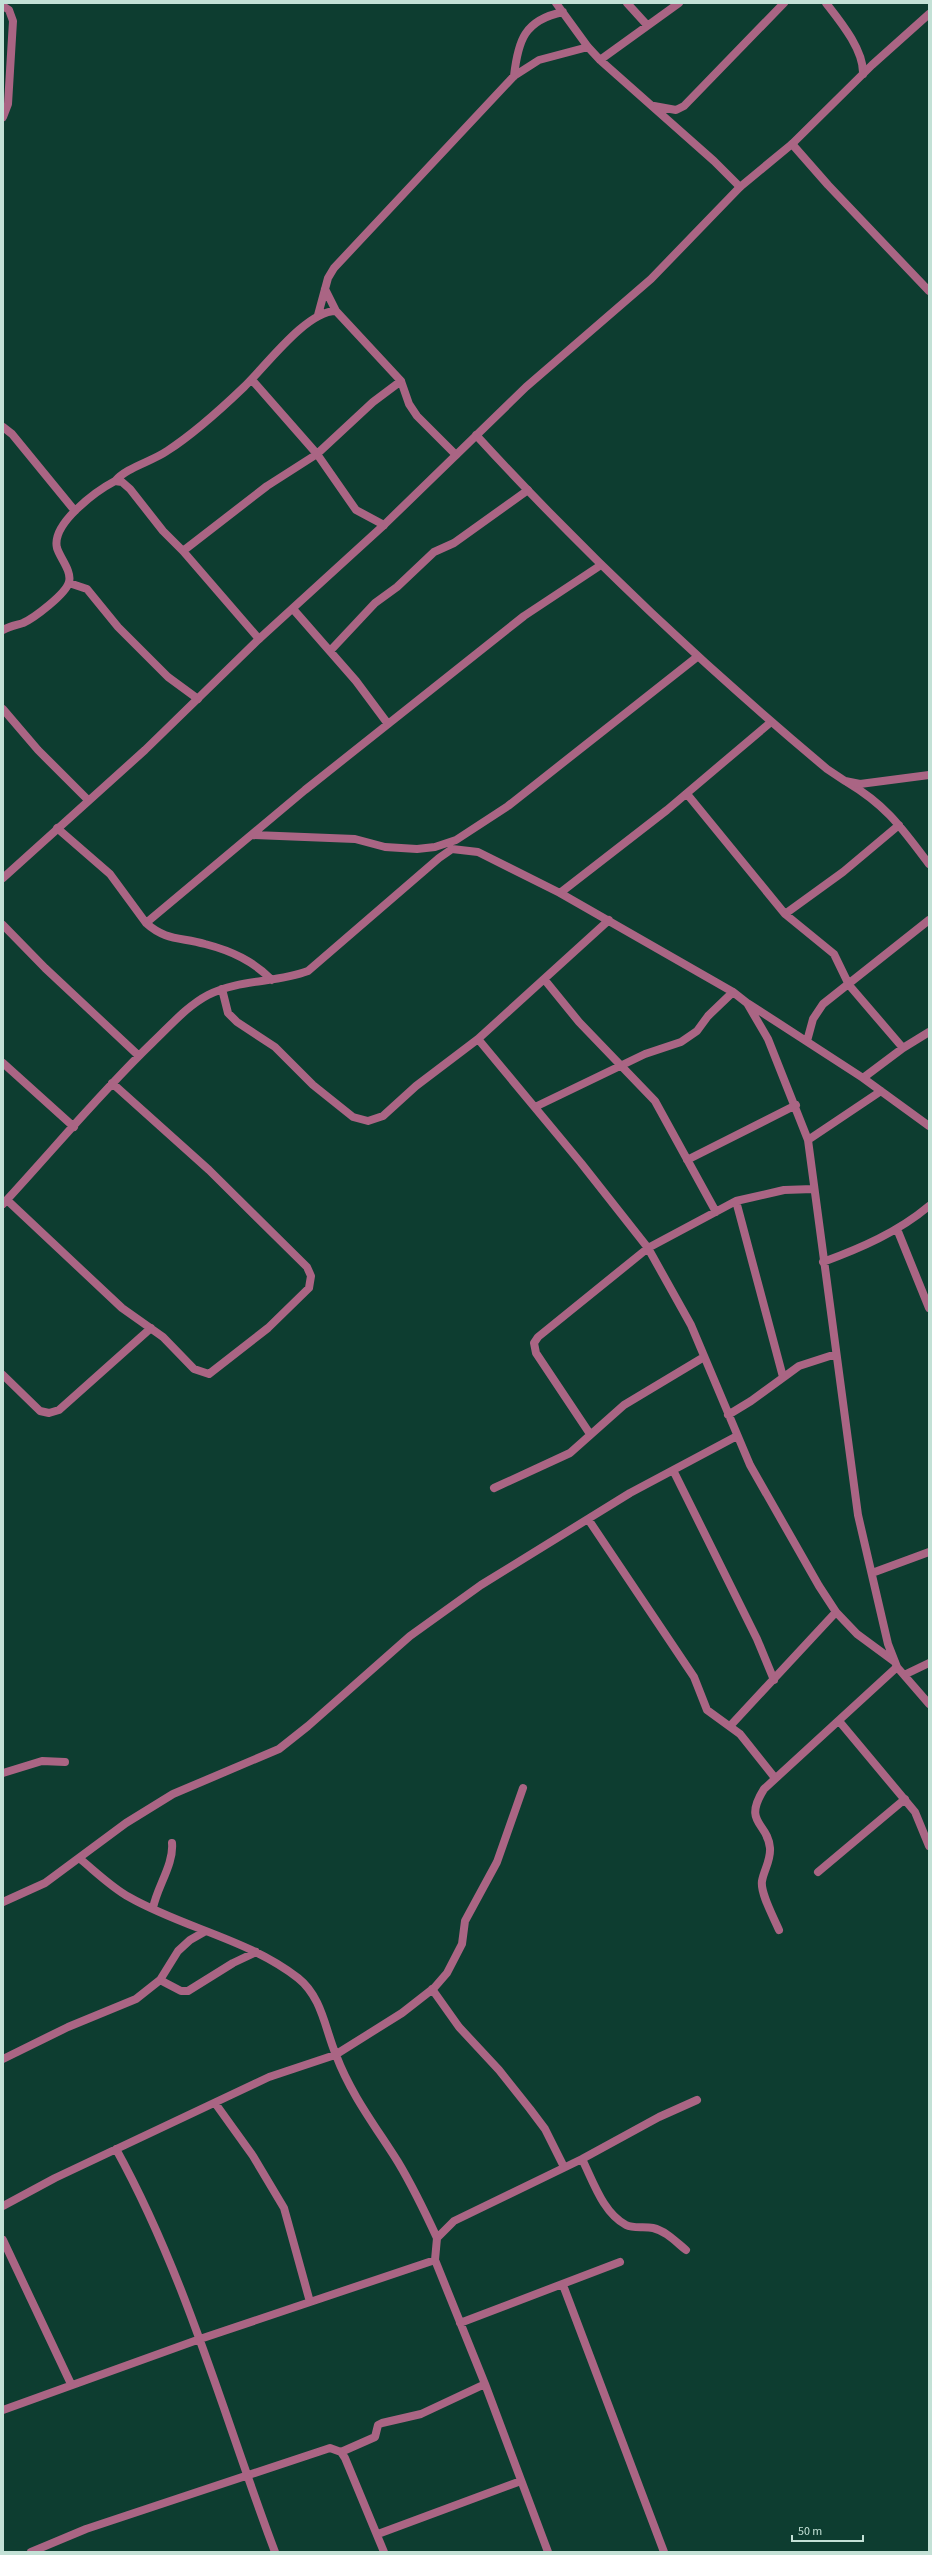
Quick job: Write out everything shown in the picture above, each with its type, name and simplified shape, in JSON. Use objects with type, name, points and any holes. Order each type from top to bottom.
[{"type":"street","points":[[556,3],[588,47],[600,60],[740,187]]},
{"type":"street","points":[[627,3],[648,25]]},
{"type":"street","points":[[600,60],[679,3]]},
{"type":"street","points":[[652,106],[676,110],[684,106],[784,3]]},
{"type":"street","points":[[826,3],[855,47],[862,64],[863,74]]},
{"type":"street","points":[[3,6],[9,10],[13,21],[8,104],[3,117]]},
{"type":"street","points":[[514,76],[517,50],[524,34],[537,21],[548,15],[562,12]]},
{"type":"street","points":[[3,878],[198,700],[259,639],[384,525],[526,387],[651,280],[740,187],[792,144],[863,74],[929,14]]},
{"type":"street","points":[[318,315],[325,289],[334,268],[514,76],[539,60],[588,47]]},
{"type":"street","points":[[792,144],[828,185],[929,291]]},
{"type":"street","points":[[325,289],[336,310],[401,380],[409,404],[417,416],[456,455]]},
{"type":"street","points":[[3,630],[36,616],[69,583],[69,575],[57,547],[57,535],[75,511],[114,482],[120,475],[152,461],[176,445],[211,418],[318,315],[336,310]]},
{"type":"street","points":[[252,380],[317,454],[356,510],[384,525]]},
{"type":"street","points":[[183,551],[267,486],[317,454],[373,402],[401,380]]},
{"type":"street","points":[[3,427],[16,439],[75,511]]},
{"type":"street","points":[[476,435],[601,565],[697,657],[827,770],[871,797],[890,813],[929,864]]},
{"type":"street","points":[[114,482],[122,482],[130,489],[163,531],[183,551],[259,639]]},
{"type":"street","points":[[330,651],[375,603],[402,583],[434,552],[454,543],[528,490]]},
{"type":"street","points":[[146,923],[388,724],[524,616],[601,565]]},
{"type":"street","points":[[69,583],[88,589],[118,627],[168,677],[198,700]]},
{"type":"street","points":[[293,609],[356,681],[388,724]]},
{"type":"street","points":[[252,835],[355,839],[385,847],[417,849],[435,847],[456,840],[508,806],[697,657]]},
{"type":"street","points":[[3,709],[38,750],[88,800]]},
{"type":"street","points":[[560,893],[614,853],[687,794],[771,722]]},
{"type":"street","points":[[845,781],[860,784],[929,775]]},
{"type":"street","points":[[687,794],[785,914],[834,954],[849,985],[903,1048]]},
{"type":"street","points":[[785,914],[837,876],[899,825]]},
{"type":"street","points":[[57,828],[110,874],[146,923],[164,936],[206,944],[246,958],[272,980]]},
{"type":"street","points":[[112,1083],[215,1176],[307,1267],[311,1276],[309,1288],[284,1313],[245,1348],[209,1374],[194,1369],[163,1337],[122,1308],[5,1202],[112,1083],[186,1011],[208,995],[222,990],[293,977],[308,971],[439,858],[452,849],[478,852],[560,893],[733,992],[747,1003],[863,1078],[929,1126]]},
{"type":"street","points":[[222,990],[228,1013],[237,1022],[275,1047],[313,1085],[353,1117],[368,1121],[383,1116],[416,1086],[478,1039],[609,920]]},
{"type":"street","points":[[807,1041],[813,1019],[823,1004],[849,985],[929,920]]},
{"type":"street","points":[[3,925],[45,968],[139,1056]]},
{"type":"street","points":[[544,979],[579,1022],[655,1102],[716,1212]]},
{"type":"street","points":[[535,1107],[621,1065],[681,1042],[697,1031],[708,1016],[733,992]]},
{"type":"street","points":[[747,1003],[768,1039],[796,1105],[808,1140],[813,1189],[858,1515],[888,1644],[896,1665]]},
{"type":"street","points":[[863,1078],[903,1048],[929,1032]]},
{"type":"street","points":[[478,1039],[535,1107],[648,1248],[691,1325],[750,1465],[836,1612],[856,1634],[896,1665],[929,1704]]},
{"type":"street","points":[[3,1063],[74,1127]]},
{"type":"street","points":[[808,1140],[881,1091]]},
{"type":"street","points":[[687,1160],[796,1105]]},
{"type":"street","points":[[590,1434],[536,1353],[534,1344],[538,1337],[648,1248],[736,1201],[784,1190],[813,1189]]},
{"type":"street","points":[[736,1201],[782,1377]]},
{"type":"street","points":[[823,1262],[858,1249],[897,1229],[929,1206]]},
{"type":"street","points":[[897,1229],[929,1308]]},
{"type":"street","points":[[3,1375],[40,1411],[49,1413],[59,1410],[73,1400],[151,1328]]},
{"type":"street","points":[[728,1415],[752,1401],[782,1377],[799,1366],[836,1354]]},
{"type":"street","points":[[494,1488],[570,1453],[624,1405],[704,1357]]},
{"type":"street","points":[[3,1902],[45,1883],[126,1823],[173,1794],[279,1749],[308,1726],[410,1636],[481,1585],[588,1519],[673,1470],[737,1436]]},
{"type":"street","points":[[673,1470],[757,1639],[774,1680]]},
{"type":"street","points":[[588,1519],[694,1677],[707,1710],[731,1725],[775,1778]]},
{"type":"street","points":[[872,1572],[929,1552]]},
{"type":"street","points":[[731,1725],[836,1612]]},
{"type":"street","points":[[904,1675],[929,1663]]},
{"type":"street","points":[[779,1930],[762,1889],[770,1849],[757,1821],[755,1808],[764,1788],[839,1722],[896,1665]]},
{"type":"street","points":[[839,1722],[915,1812],[929,1846]]},
{"type":"street","points":[[3,1773],[42,1761],[65,1762]]},
{"type":"street","points":[[3,2206],[116,2149],[269,2077],[335,2055],[402,2013],[432,1989],[447,1973],[462,1944],[466,1920],[497,1862],[523,1788]]},
{"type":"street","points":[[818,1872],[905,1799]]},
{"type":"street","points":[[153,1908],[157,1889],[170,1861],[172,1843]]},
{"type":"street","points":[[79,1858],[128,1897],[204,1932],[256,1952],[299,1978],[313,1994],[320,2009],[335,2055],[360,2105],[416,2194],[437,2238],[435,2260],[485,2384],[548,2552]]},
{"type":"street","points":[[3,2059],[68,2027],[136,1999],[160,1980],[178,1951],[190,1940],[204,1932]]},
{"type":"street","points":[[160,1980],[181,1991],[188,1991],[233,1963],[256,1952]]},
{"type":"street","points":[[432,1989],[459,2027],[498,2070],[545,2129],[564,2167]]},
{"type":"street","points":[[437,2238],[454,2221],[582,2159],[659,2117],[697,2100]]},
{"type":"street","points":[[215,2103],[253,2156],[284,2208],[310,2302]]},
{"type":"street","points":[[116,2149],[139,2191],[200,2339],[246,2475],[275,2552]]},
{"type":"street","points":[[582,2159],[602,2200],[615,2218],[626,2225],[652,2228],[663,2232],[686,2250]]},
{"type":"street","points":[[3,2240],[71,2384]]},
{"type":"street","points":[[3,2410],[71,2384],[200,2339],[435,2260]]},
{"type":"street","points":[[460,2323],[620,2262]]},
{"type":"street","points":[[563,2285],[664,2552]]},
{"type":"street","points":[[341,2452],[375,2437],[377,2427],[382,2423],[421,2414],[485,2384]]},
{"type":"street","points":[[31,2552],[86,2529],[330,2448],[341,2452],[345,2458],[378,2534],[384,2552]]},
{"type":"street","points":[[378,2534],[521,2482]]}]
